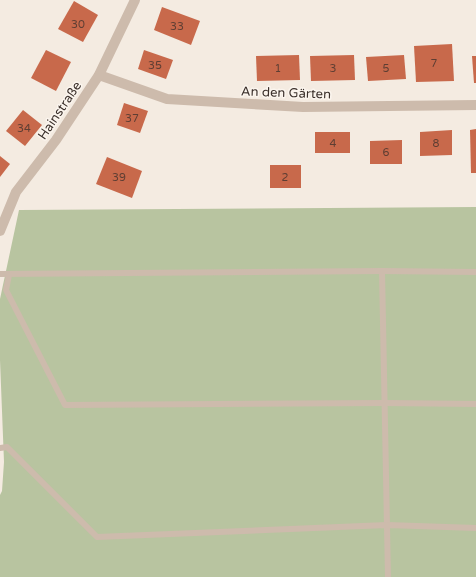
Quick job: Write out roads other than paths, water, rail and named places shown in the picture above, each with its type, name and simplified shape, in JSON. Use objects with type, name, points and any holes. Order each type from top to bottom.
[{"type":"street","name":"Hainstraße","points":[[0,231],[16,192],[56,140],[99,76],[135,0]]},
{"type":"street","name":"An den Gärten","points":[[99,76],[167,99],[303,107],[476,105]]},
{"type":"lane","points":[[0,274],[382,270],[476,272]]},
{"type":"lane","points":[[382,270],[388,577]]},
{"type":"lane","points":[[9,275],[6,290],[65,405],[385,403],[476,404]]},
{"type":"lane","points":[[0,448],[7,447],[97,537],[387,525],[476,528]]}]
